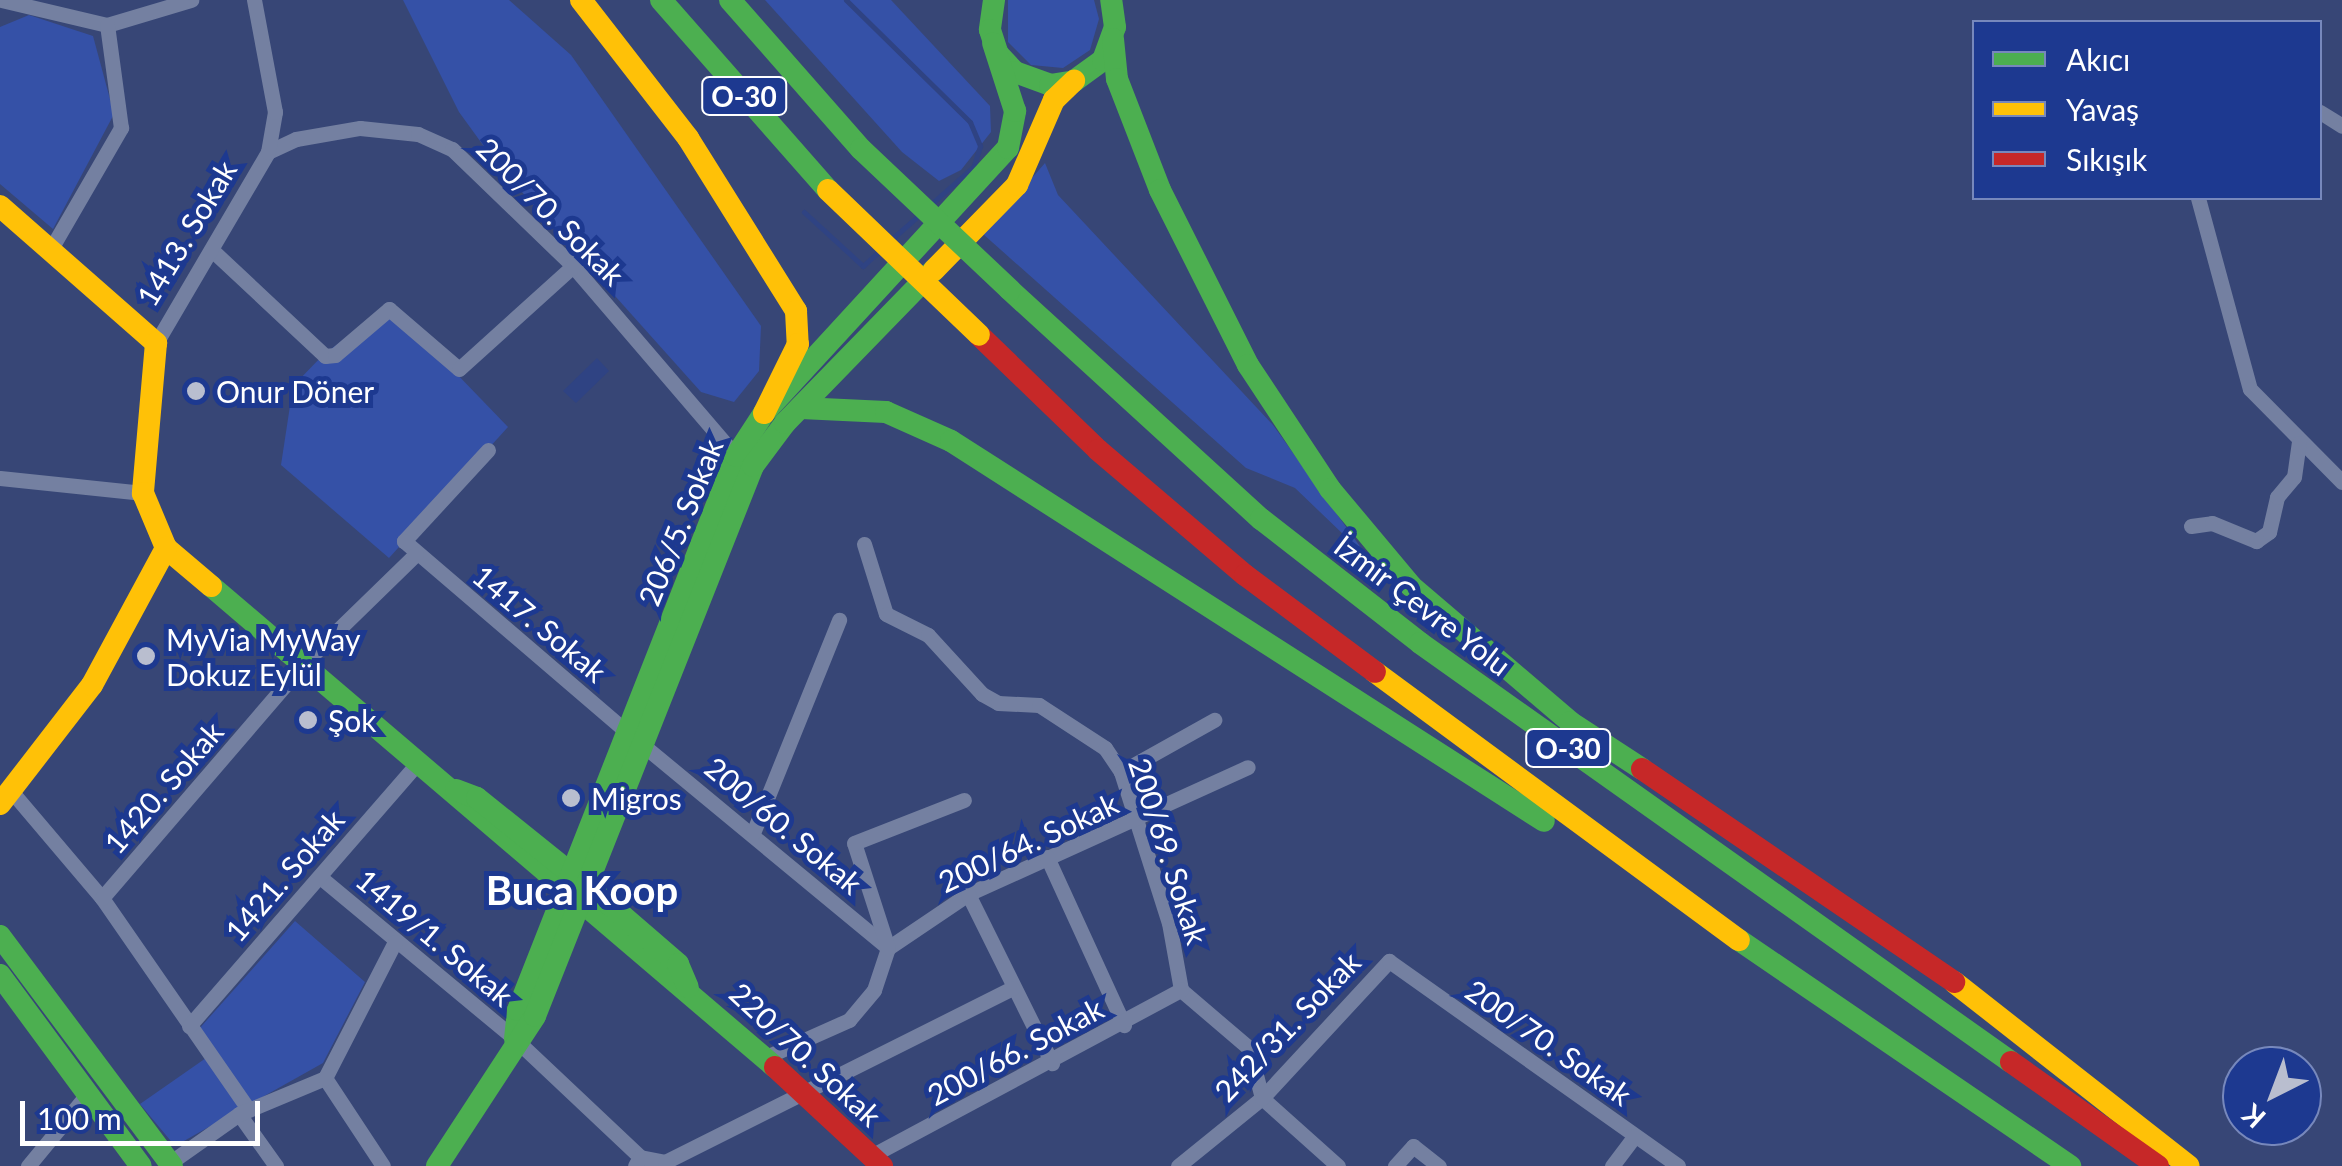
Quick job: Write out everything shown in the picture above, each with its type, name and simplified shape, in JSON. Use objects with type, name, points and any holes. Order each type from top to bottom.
[{"type":"main road","points":[[582,0],[688,138],[796,311],[798,344],[764,413]]},
{"type":"main road","name":"O-30","points":[[661,0],[828,190],[1098,450],[1244,575],[1663,888],[2070,1166]]},
{"type":"main road","name":"İzmir Çevre Yolu","points":[[730,0],[861,150],[1261,520],[1420,644],[2158,1166]]},
{"type":"main road","name":"206/5. Sokak","points":[[437,1166],[515,1039],[536,1016],[736,456],[764,413],[1008,148],[1015,110],[993,42],[994,0]]},
{"type":"main road","points":[[1111,0],[1118,79],[1160,190],[1248,365],[1330,489],[1412,586],[1570,722],[1863,917],[2030,1038],[2190,1166]]},
{"type":"main road","name":"206/5. Sokak","points":[[636,740],[753,466],[801,408],[1017,185],[1054,100],[1094,69],[1113,39]]},
{"type":"main road","points":[[993,42],[1026,78],[1050,85],[1074,81]]},
{"type":"main road","points":[[0,206],[52,247],[156,342]]},
{"type":"main road","name":"1413. Sokak","points":[[156,342],[143,493],[166,548]]},
{"type":"main road","points":[[801,408],[886,412],[951,440],[1525,809],[1663,888]]},
{"type":"main road","points":[[6,798],[92,685],[166,548]]},
{"type":"main road","name":"220/70. Sokak","points":[[166,548],[456,790],[477,798],[668,980],[688,987],[877,1161]]},
{"type":"main road","points":[[0,936],[172,1164]]},
{"type":"main road","points":[[0,975],[141,1166]]},
{"type":"street","points":[[4,4],[107,25],[191,0]]},
{"type":"street","name":"1413. Sokak","points":[[156,342],[214,252],[268,152],[275,112],[272,74],[254,0]]},
{"type":"street","points":[[52,247],[122,128],[107,25]]},
{"type":"street","name":"200/70. Sokak","points":[[268,152],[296,139],[360,128],[436,141],[494,184],[573,266],[736,456]]},
{"type":"street","points":[[2199,200],[2250,389],[2299,443],[2342,482]]},
{"type":"street","points":[[214,252],[327,356],[390,309],[452,366],[466,368],[573,266]]},
{"type":"street","points":[[2191,526],[2212,522],[2256,541],[2269,532],[2277,497],[2294,478],[2299,443]]},
{"type":"street","points":[[416,554],[404,541],[488,450]]},
{"type":"street","points":[[0,478],[143,493]]},
{"type":"street","name":"200/69. Sokak","points":[[864,544],[886,614],[928,634],[982,694],[998,703],[1039,706],[1090,734],[1121,772],[1134,823],[1169,923],[1182,990],[1249,1048],[1262,1098]]},
{"type":"street","name":"1417. Sokak","points":[[416,554],[636,740]]},
{"type":"street","name":"1420. Sokak","points":[[102,898],[304,663],[416,554]]},
{"type":"street","points":[[753,832],[839,620]]},
{"type":"street","points":[[1121,772],[1214,720]]},
{"type":"street","name":"200/60. Sokak","points":[[636,740],[753,832],[888,948]]},
{"type":"street","name":"1421. Sokak","points":[[189,1026],[420,760]]},
{"type":"street","name":"200/64. Sokak","points":[[888,948],[968,894],[1134,823],[1248,767]]},
{"type":"street","points":[[6,798],[102,898],[189,1026],[276,1166]]},
{"type":"street","points":[[766,1058],[849,1020],[874,990],[888,948],[854,843],[964,800]]},
{"type":"street","points":[[1047,858],[1124,1024]]},
{"type":"street","name":"1419/1. Sokak","points":[[320,877],[515,1039],[640,1163]]},
{"type":"street","points":[[968,894],[1052,1064]]},
{"type":"street","points":[[172,1164],[244,1112],[325,1078],[395,942]]},
{"type":"street","name":"200/70. Sokak","points":[[1388,962],[1678,1166]]},
{"type":"street","name":"242/31. Sokak","points":[[1178,1166],[1262,1098],[1388,962]]},
{"type":"street","points":[[640,1163],[665,1162],[806,1096],[1012,988]]},
{"type":"street","name":"200/66. Sokak","points":[[877,1161],[1182,990]]},
{"type":"street","points":[[325,1078],[383,1166]]},
{"type":"street","points":[[28,1166],[89,1092]]},
{"type":"street","points":[[1262,1098],[1338,1166]]},
{"type":"street","points":[[1612,1166],[1635,1136]]},
{"type":"street","points":[[1395,1166],[1413,1146],[1439,1166]]},
{"type":"shaded area","points":[[403,0],[509,0],[571,55],[761,326],[759,371],[734,402],[701,392],[496,163],[459,112]]},
{"type":"shaded area","points":[[765,0],[891,0],[990,106],[991,132],[961,170],[939,181],[902,152]]},
{"type":"shaded area","points":[[1008,0],[1094,0],[1099,19],[1090,50],[1063,68],[1031,65],[1008,42]]},
{"type":"shaded area","points":[[29,15],[93,36],[114,114],[53,229],[0,184],[0,27]]},
{"type":"shaded area","points":[[1045,163],[1058,195],[1273,425],[1369,559],[1295,488],[1246,468],[983,234]]},
{"type":"shaded area","points":[[380,313],[398,313],[508,427],[389,558],[281,465],[293,386],[324,354]]},
{"type":"shaded area","points":[[597,358],[609,371],[576,403],[563,391]]},
{"type":"shaded area","points":[[295,921],[365,982],[323,1063],[175,1146],[140,1104],[206,1058],[191,1038]]},
{"type":"waterway","points":[[846,0],[970,122],[980,146],[974,166],[931,204]]},
{"type":"waterway","points":[[804,212],[863,266],[879,251]]},
{"type":"waterway","points":[[894,237],[916,218]]},
{"type":"traffic: fast","points":[[661,0],[828,190]]},
{"type":"traffic: fast","points":[[730,0],[861,149]]},
{"type":"traffic: fast","points":[[994,0],[990,30],[998,54],[1015,72],[1050,85],[1074,81],[1103,60],[1115,27],[1111,0]]},
{"type":"traffic: fast","points":[[1113,39],[1117,79],[1160,190],[1248,365],[1330,489],[1411,586],[1570,722],[1642,769]]},
{"type":"traffic: fast","points":[[515,1039],[518,1010],[736,456],[764,413],[1008,148],[1015,111],[993,43]]},
{"type":"traffic: fast","points":[[861,149],[1010,290]]},
{"type":"traffic: fast","points":[[437,1166],[535,1016],[753,466],[785,423],[934,270]]},
{"type":"traffic: fast","points":[[1010,290],[1261,519],[1420,643],[2011,1062]]},
{"type":"traffic: fast","points":[[801,408],[886,412],[951,441],[1544,821]]},
{"type":"traffic: fast","points":[[211,586],[775,1067]]},
{"type":"traffic: fast","points":[[456,790],[477,798],[610,905],[678,964],[688,987]]},
{"type":"traffic: fast","points":[[0,936],[172,1166]]},
{"type":"traffic: fast","points":[[1739,940],[2070,1166]]},
{"type":"traffic: fast","points":[[0,975],[141,1166]]},
{"type":"traffic: slow","points":[[581,0],[688,138],[796,311],[798,344],[764,413]]},
{"type":"traffic: slow","points":[[934,270],[1017,185],[1054,100],[1074,81]]},
{"type":"traffic: slow","points":[[828,190],[979,335]]},
{"type":"traffic: slow","points":[[0,206],[156,343],[143,493],[166,548],[211,586]]},
{"type":"traffic: slow","points":[[0,804],[92,685],[166,548]]},
{"type":"traffic: slow","points":[[1375,672],[1739,940]]},
{"type":"traffic: slow","points":[[1954,982],[2189,1166]]},
{"type":"traffic: jam","points":[[979,335],[1098,450],[1245,575],[1375,672]]},
{"type":"traffic: jam","points":[[1642,769],[1954,982]]},
{"type":"traffic: jam","points":[[2011,1062],[2158,1166]]},
{"type":"traffic: jam","points":[[775,1067],[882,1166]]},
{"type":"place","name":"Onur Döner","points":[[196,391]]},
{"type":"place","name":"MyVia MyWay Dokuz Eylül","points":[[146,656]]},
{"type":"place","name":"Şok","points":[[308,720]]},
{"type":"place","name":"Migros","points":[[571,798]]},
{"type":"district","name":"Buca Koop","points":[[582,890]]}]
